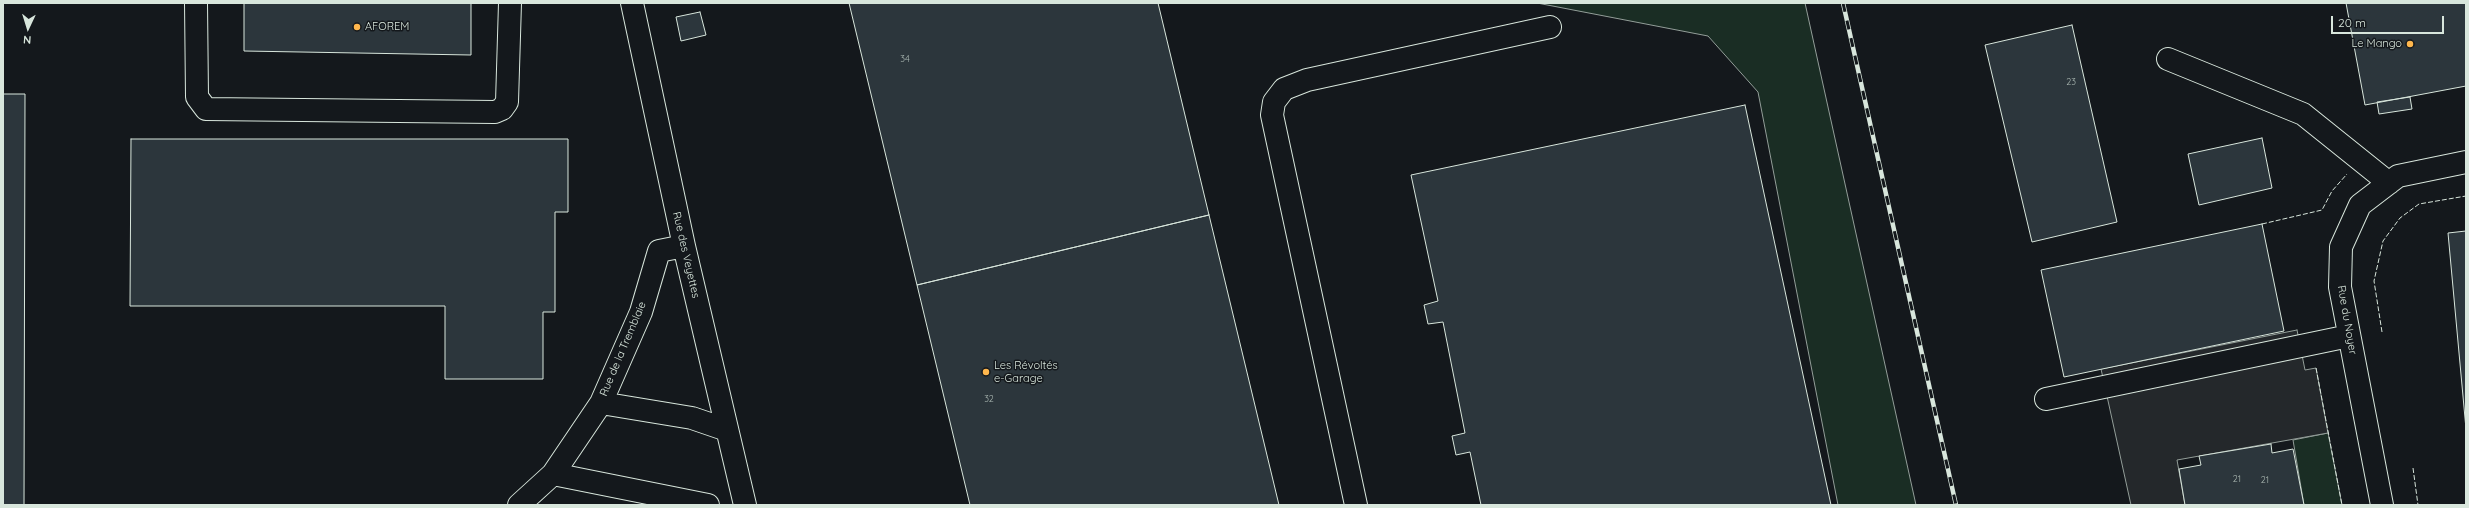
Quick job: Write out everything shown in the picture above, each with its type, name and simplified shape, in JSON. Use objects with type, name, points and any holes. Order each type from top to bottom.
[{"type":"street","points":[[196,3],[197,97],[206,109],[495,112],[502,109],[507,102],[510,3]]},
{"type":"street","name":"Rue des Veyettes","points":[[632,3],[684,246],[726,430],[745,505]]},
{"type":"street","points":[[1356,505],[1272,115],[1274,102],[1284,89],[1307,80],[1550,27]]},
{"type":"street","points":[[2168,59],[2303,114],[2389,183]]},
{"type":"street","name":"Rue du Noyer","points":[[2382,505],[2340,287],[2341,247],[2360,205],[2398,176],[2466,162]]},
{"type":"street","name":"Rue de la Tremblaie","points":[[519,505],[553,474],[601,403],[641,312],[659,251],[684,246]]},
{"type":"street","points":[[2046,399],[2349,336]]},
{"type":"street","name":"Rue de la Tremblaie","points":[[601,403],[692,418],[726,430]]},
{"type":"street","points":[[553,474],[708,505]]},
{"type":"green space","points":[[1537,3],[1805,3],[1916,505],[1838,505],[1758,92],[1708,36]]},
{"type":"green space","points":[[2328,433],[2342,505],[2304,505],[2293,440]]},
{"type":"shaded area","points":[[2297,330],[2305,370],[2316,368],[2328,433],[2177,460],[2185,505],[2131,505],[2101,369]]},
{"type":"building","name":"AFOREM","points":[[244,3],[471,3],[471,55],[244,51]]},
{"type":"building","points":[[849,3],[1158,3],[1209,215],[917,285]]},
{"type":"building","name":"Le Mango","points":[[2346,3],[2466,3],[2466,86],[2365,105]]},
{"type":"building","points":[[700,12],[706,35],[681,41],[676,17]]},
{"type":"building","points":[[2072,25],[2117,222],[2032,242],[1985,45]]},
{"type":"building","points":[[3,94],[25,94],[24,505],[3,505]]},
{"type":"building","points":[[2410,97],[2412,109],[2379,114],[2377,102]]},
{"type":"building","points":[[1745,105],[1831,505],[1481,505],[1470,452],[1456,455],[1452,436],[1465,433],[1443,322],[1428,324],[1424,305],[1438,301],[1411,175]]},
{"type":"building","points":[[2262,138],[2272,188],[2199,205],[2188,154]]},
{"type":"building","points":[[131,139],[568,139],[568,212],[555,212],[555,312],[543,312],[543,379],[445,379],[445,306],[130,306]]},
{"type":"building","points":[[1209,215],[1279,505],[970,505],[917,285]]},
{"type":"building","points":[[2262,224],[2284,331],[2064,377],[2041,270]]},
{"type":"building","points":[[2466,231],[2466,429],[2448,233]]},
{"type":"building","points":[[2271,444],[2272,453],[2293,449],[2304,505],[2185,505],[2179,469],[2201,465],[2199,456]]},
{"type":"railway","points":[[1843,3],[1956,505]]},
{"type":"fence","points":[[2262,224],[2322,210],[2332,191],[2347,174]]},
{"type":"fence","points":[[2382,332],[2374,281],[2383,241],[2400,218],[2419,204],[2466,196]]},
{"type":"fence","points":[[2316,368],[2342,505]]},
{"type":"fence","points":[[2413,468],[2418,505]]},
{"type":"place","name":"AFOREM","points":[[357,27]]},
{"type":"place","name":"Le Mango","points":[[2410,44]]},
{"type":"place","name":"Les Révoltés e-Garage","points":[[986,372]]}]
